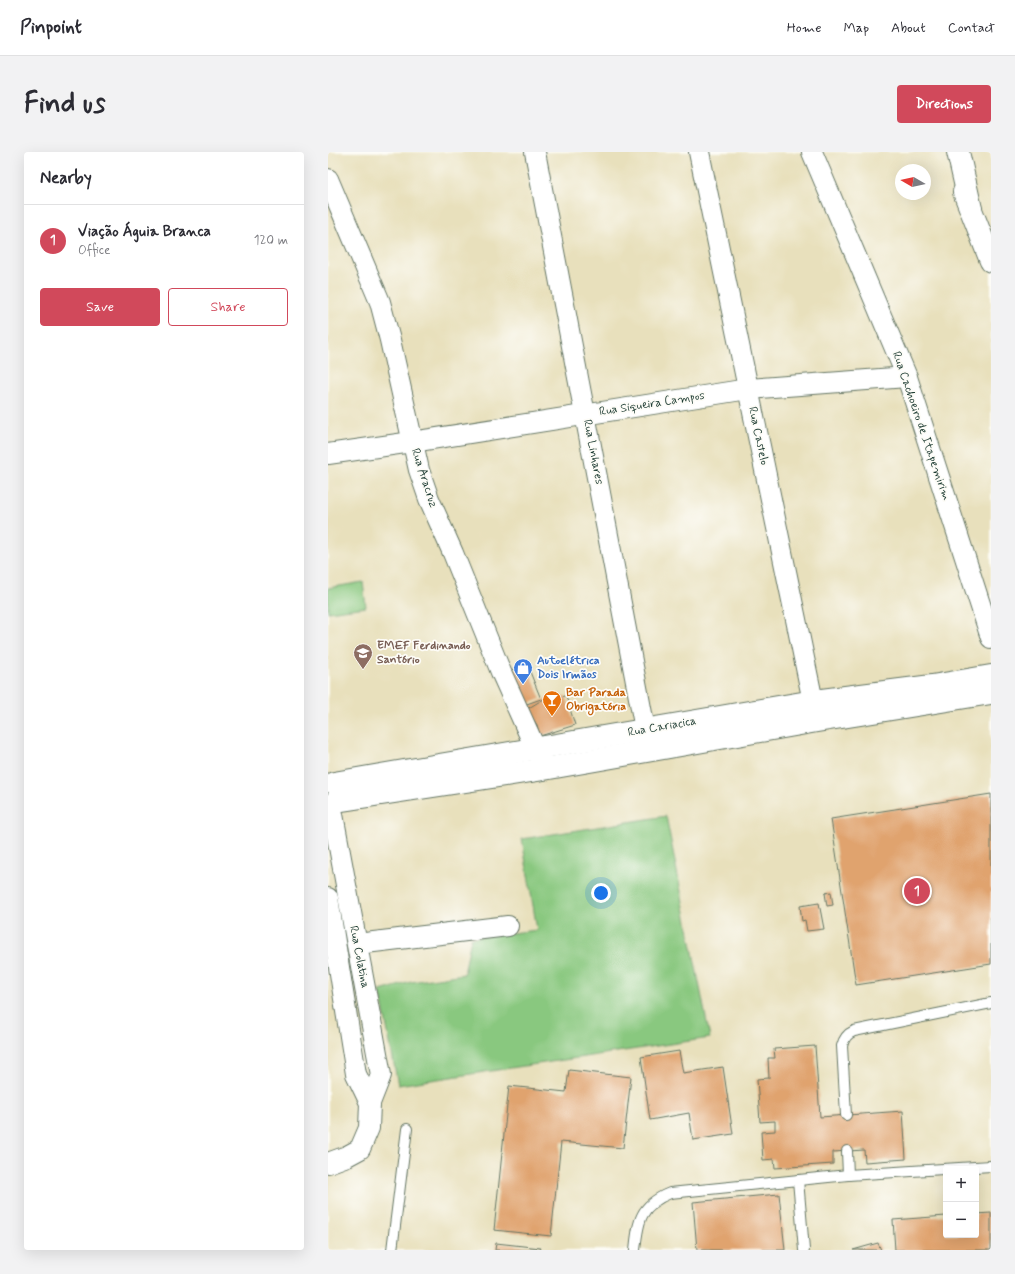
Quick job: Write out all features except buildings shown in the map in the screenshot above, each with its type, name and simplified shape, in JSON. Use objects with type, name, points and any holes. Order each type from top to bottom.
[{"type":"street","name":"Rua Linhares","points":[[536,152],[650,752]]},
{"type":"street","name":"Rua Castelo","points":[[699,152],[816,711]]},
{"type":"street","name":"Rua Cachoeiro de Itapemirim","points":[[812,152],[907,377],[991,638]]},
{"type":"street","points":[[948,152],[991,261]]},
{"type":"street","points":[[958,152],[971,209]]},
{"type":"street","name":"Rua Aracruz","points":[[328,179],[380,302],[390,340],[418,470],[501,672],[544,769]]},
{"type":"street","name":"Rua Siqueira Campos","points":[[328,454],[748,389],[907,377]]},
{"type":"street","name":"Rua Cariacica","points":[[332,796],[544,769],[650,752],[816,711],[932,686],[991,676]]},
{"type":"street","name":"Rua Cariacica","points":[[332,796],[536,749],[645,729],[991,693]]},
{"type":"street","name":"Rua Colatina","points":[[328,1163],[347,1156],[360,1149],[369,1128],[370,1103],[381,1075],[332,796]]},
{"type":"street","name":"Rua Colatina","points":[[328,898],[356,1074],[370,1103]]},
{"type":"street","points":[[357,944],[508,926]]},
{"type":"lane","points":[[846,1115],[842,1046],[845,1037],[849,1033],[991,1003]]},
{"type":"lane","points":[[392,1250],[407,1129]]},
{"type":"lane","points":[[847,1151],[848,1175]]},
{"type":"lane","points":[[635,1250],[637,1229],[640,1218],[653,1202],[661,1196],[670,1193],[848,1175],[991,1166]]},
{"type":"lane","points":[[798,1180],[804,1250]]},
{"type":"green space","points":[[363,582],[366,607],[328,612],[328,588]]},
{"type":"green space","points":[[666,816],[710,1038],[398,1085],[380,991],[411,982],[464,974],[471,938],[537,930],[522,839]]},
{"type":"place","name":"EMEF Ferdinando Santório","points":[[363,670]]},
{"type":"place","name":"Autoelétrica Dois Irmãos","points":[[523,685]]},
{"type":"place","name":"Bar Parada Obrigatória","points":[[552,717]]},
{"type":"place","name":"Viação Águia Branca","points":[[917,891]]}]
